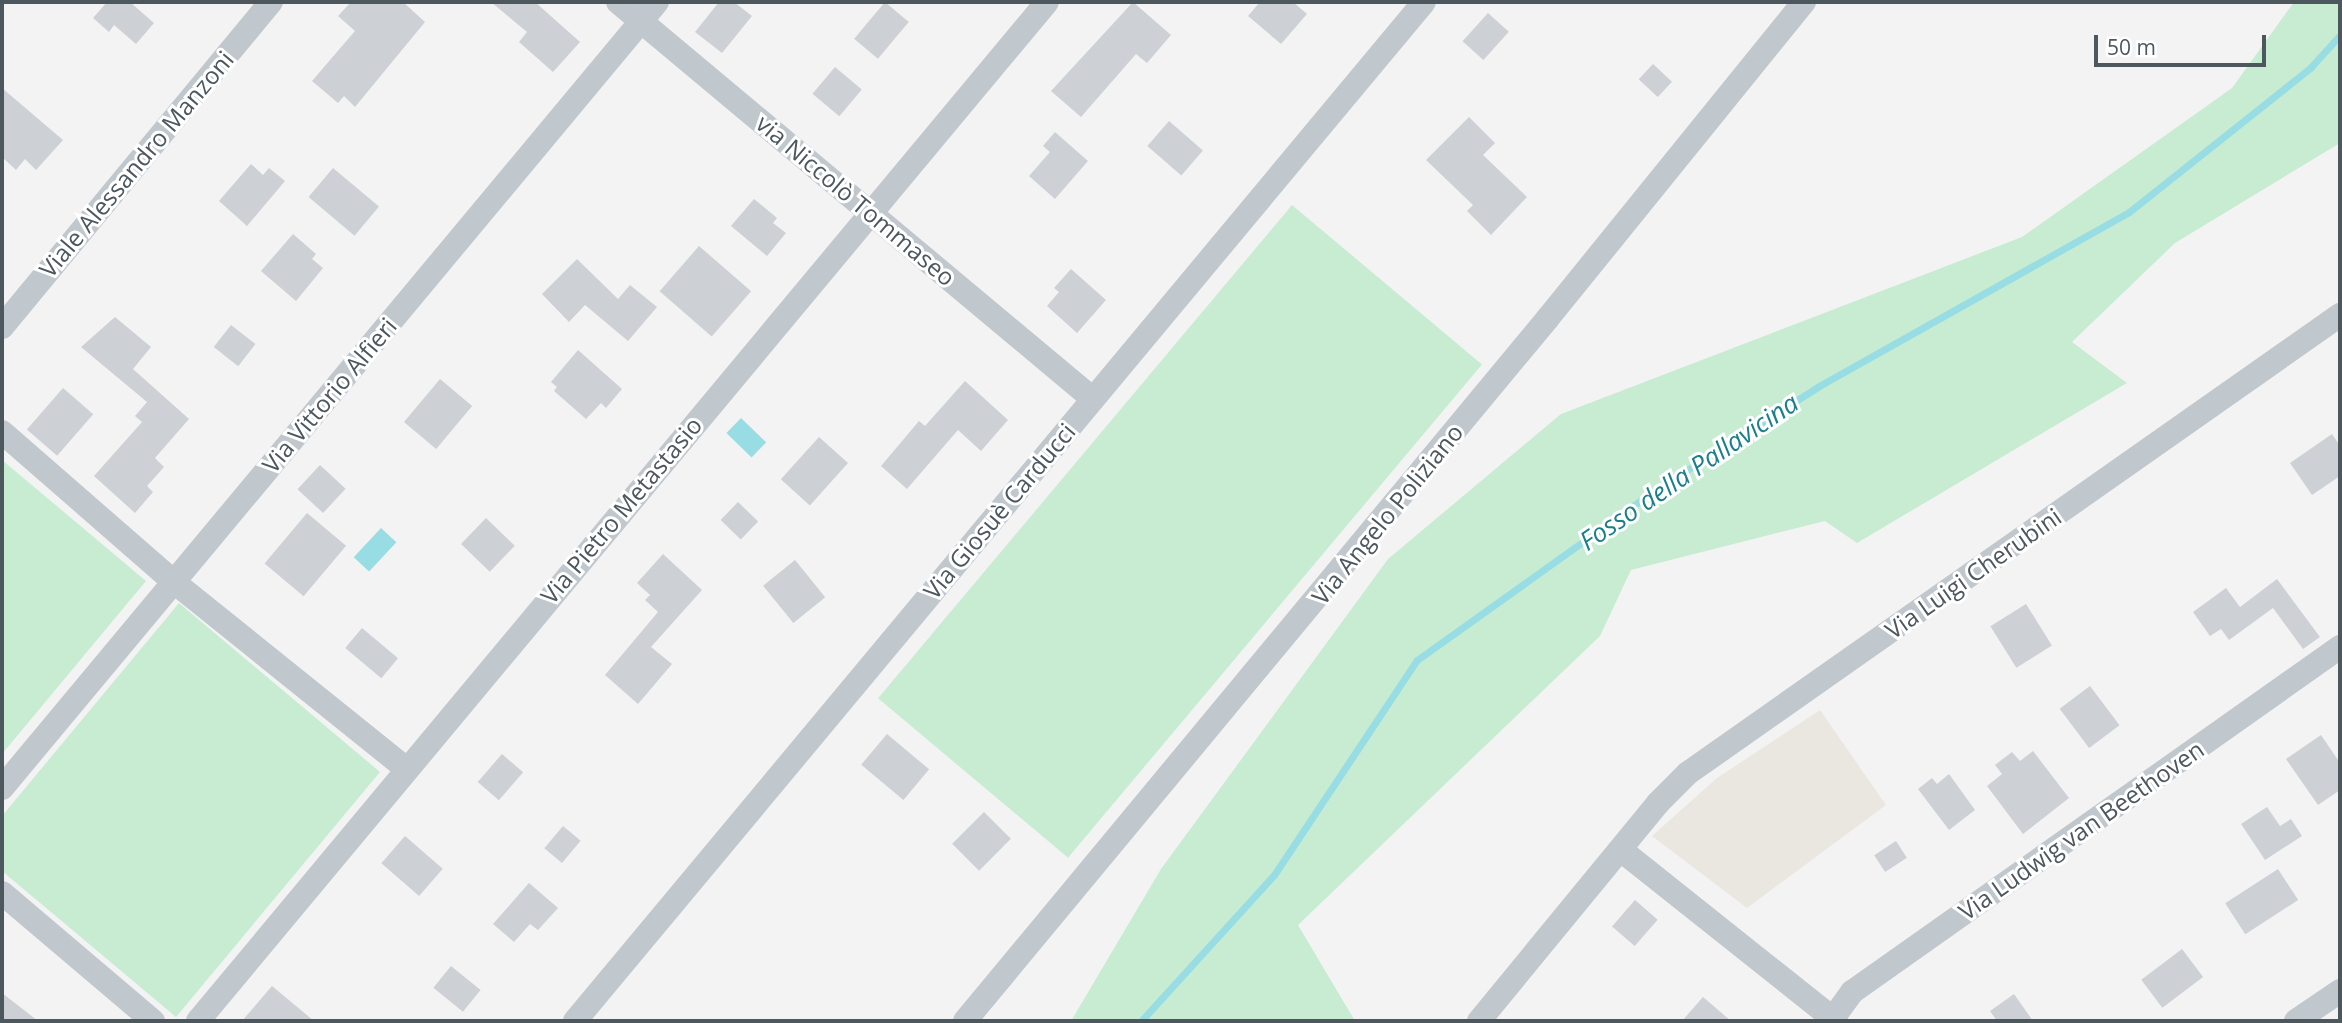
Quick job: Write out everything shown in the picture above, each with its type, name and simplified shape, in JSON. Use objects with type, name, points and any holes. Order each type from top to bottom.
[{"type":"street","name":"Viale Alessandro Manzoni","points":[[2,327],[271,2]]},
{"type":"street","name":"via Niccolò Tommaseo","points":[[618,2],[1093,399]]},
{"type":"street","name":"Via Vittorio Alfieri","points":[[2,789],[657,2]]},
{"type":"street","name":"Via Pietro Metastasio","points":[[198,1021],[405,768],[1047,2]]},
{"type":"street","name":"Via Giosuè Carducci","points":[[575,1021],[1424,2]]},
{"type":"street","name":"Via Angelo Poliziano","points":[[965,1021],[1548,318],[1804,2]]},
{"type":"street","name":"Via Luigi Cherubini","points":[[1479,1021],[1688,773],[2340,315]]},
{"type":"street","points":[[2,432],[174,582],[405,768]]},
{"type":"street","name":"Via Ludwig van Beethoven","points":[[1833,1020],[1852,992],[2340,647]]},
{"type":"street","points":[[1621,850],[1833,1020]]},
{"type":"street","points":[[2,893],[153,1021]]},
{"type":"street","points":[[2296,1021],[2340,991]]},
{"type":"shaded area","points":[[1820,710],[1886,805],[1747,908],[1652,836],[1717,778]]},
{"type":"green space","points":[[2294,2],[2340,2],[2340,143],[2175,243],[2072,342],[2127,383],[1857,543],[1825,521],[1631,570],[1600,636],[1298,925],[1355,1021],[1071,1021],[1161,869],[1388,559],[1561,414],[2022,237],[2232,88]]},
{"type":"green space","points":[[1292,205],[1482,364],[1068,858],[878,698]]},
{"type":"green space","points":[[2,460],[146,581],[2,754]]},
{"type":"green space","points":[[179,603],[380,772],[176,1017],[2,871],[2,816]]},
{"type":"water","points":[[741,418],[766,442],[752,457],[726,433]]},
{"type":"water","points":[[381,528],[396,542],[369,572],[354,557]]},
{"type":"building","points":[[107,2],[130,2],[154,23],[136,44],[114,25],[109,32],[93,18]]},
{"type":"building","points":[[351,2],[403,2],[425,22],[355,107],[344,96],[338,103],[312,81],[355,31],[338,16]]},
{"type":"building","points":[[491,2],[535,2],[580,42],[553,72],[519,42],[527,32]]},
{"type":"building","points":[[719,2],[734,2],[752,16],[722,53],[695,32]]},
{"type":"building","points":[[885,2],[909,22],[878,59],[854,39]]},
{"type":"building","points":[[1133,2],[1171,35],[1147,63],[1136,54],[1081,117],[1051,91]]},
{"type":"building","points":[[1260,2],[1293,2],[1307,14],[1281,44],[1248,16]]},
{"type":"building","points":[[1488,13],[1509,32],[1483,60],[1463,41]]},
{"type":"building","points":[[1653,64],[1672,82],[1658,97],[1639,79]]},
{"type":"building","points":[[835,67],[862,89],[839,116],[813,94]]},
{"type":"building","points":[[2,88],[63,140],[36,170],[25,159],[16,170],[2,157]]},
{"type":"building","points":[[1469,117],[1495,143],[1483,155],[1527,197],[1491,235],[1467,211],[1473,205],[1426,160]]},
{"type":"building","points":[[1169,121],[1203,151],[1181,175],[1147,146]]},
{"type":"building","points":[[1055,132],[1088,161],[1055,199],[1029,176],[1050,152],[1043,146]]},
{"type":"building","points":[[251,164],[263,175],[269,168],[285,181],[247,226],[219,201]]},
{"type":"building","points":[[333,168],[379,207],[355,236],[309,197]]},
{"type":"building","points":[[754,199],[777,218],[773,223],[786,233],[767,256],[731,226]]},
{"type":"building","points":[[293,234],[316,254],[312,259],[323,268],[296,301],[261,271]]},
{"type":"building","points":[[699,246],[751,291],[712,337],[660,291]]},
{"type":"building","points":[[577,259],[618,299],[630,285],[657,307],[628,341],[585,305],[569,322],[542,294]]},
{"type":"building","points":[[1071,269],[1106,300],[1077,333],[1047,306],[1059,292],[1054,288]]},
{"type":"building","points":[[115,317],[151,347],[133,369],[189,419],[155,458],[164,467],[147,486],[153,492],[135,513],[94,476],[142,422],[135,416],[147,402],[81,347]]},
{"type":"building","points":[[231,325],[255,344],[238,366],[214,347]]},
{"type":"building","points":[[578,350],[622,389],[606,408],[601,403],[586,419],[554,391],[557,387],[551,382]]},
{"type":"building","points":[[440,379],[472,406],[436,449],[404,422]]},
{"type":"building","points":[[965,381],[1008,420],[981,451],[958,430],[907,489],[881,466],[919,421],[925,426]]},
{"type":"building","points":[[63,388],[93,414],[57,456],[27,430]]},
{"type":"building","points":[[2332,434],[2340,446],[2340,476],[2312,495],[2290,463]]},
{"type":"building","points":[[819,437],[848,463],[810,505],[781,479]]},
{"type":"building","points":[[320,465],[346,489],[323,513],[297,489]]},
{"type":"building","points":[[738,502],[758,521],[741,539],[721,520]]},
{"type":"building","points":[[307,513],[346,546],[304,596],[265,564]]},
{"type":"building","points":[[486,518],[515,546],[490,572],[461,544]]},
{"type":"building","points":[[663,554],[702,590],[651,647],[672,664],[638,704],[605,675],[658,612],[645,600],[650,595],[637,583]]},
{"type":"building","points":[[795,560],[825,597],[793,623],[763,586]]},
{"type":"building","points":[[2277,579],[2320,637],[2303,649],[2273,608],[2229,640],[2221,629],[2210,636],[2193,612],[2226,588],[2240,607]]},
{"type":"building","points":[[2026,604],[2052,646],[2016,668],[1990,626]]},
{"type":"building","points":[[362,628],[398,658],[381,678],[345,648]]},
{"type":"building","points":[[2090,686],[2119,725],[2089,748],[2060,709]]},
{"type":"building","points":[[887,734],[929,769],[903,800],[861,765]]},
{"type":"building","points":[[2321,735],[2340,763],[2340,790],[2318,805],[2286,759]]},
{"type":"building","points":[[2033,751],[2069,798],[2023,834],[1987,786],[2002,774],[1995,765],[2012,752],[2020,761]]},
{"type":"building","points":[[502,754],[523,772],[499,800],[478,782]]},
{"type":"building","points":[[1949,774],[1975,810],[1949,830],[1918,789],[1932,778],[1937,784]]},
{"type":"building","points":[[2267,807],[2280,826],[2291,819],[2302,836],[2265,860],[2241,824]]},
{"type":"building","points":[[984,812],[1011,839],[979,871],[952,844]]},
{"type":"building","points":[[563,826],[581,841],[562,863],[544,848]]},
{"type":"building","points":[[405,836],[443,869],[419,896],[381,863]]},
{"type":"building","points":[[1896,841],[1907,858],[1885,872],[1874,855]]},
{"type":"building","points":[[2278,869],[2298,900],[2245,934],[2225,903]]},
{"type":"building","points":[[529,883],[558,908],[538,930],[530,924],[514,942],[493,924]]},
{"type":"building","points":[[1635,900],[1658,920],[1635,946],[1612,926]]},
{"type":"building","points":[[2182,949],[2203,977],[2162,1008],[2141,980]]},
{"type":"building","points":[[451,966],[481,990],[463,1012],[433,988]]},
{"type":"building","points":[[272,986],[314,1021],[242,1021]]},
{"type":"building","points":[[2,993],[38,1021],[2,1021]]},
{"type":"building","points":[[2014,994],[2033,1021],[1997,1021],[1990,1011]]},
{"type":"building","points":[[1703,997],[1731,1021],[1682,1021]]},
{"type":"waterway","name":"Fosso della Pallavicina","points":[[1141,1021],[1274,875],[1417,660],[1648,495],[1819,386],[2129,212],[2311,67],[2340,35]]}]
